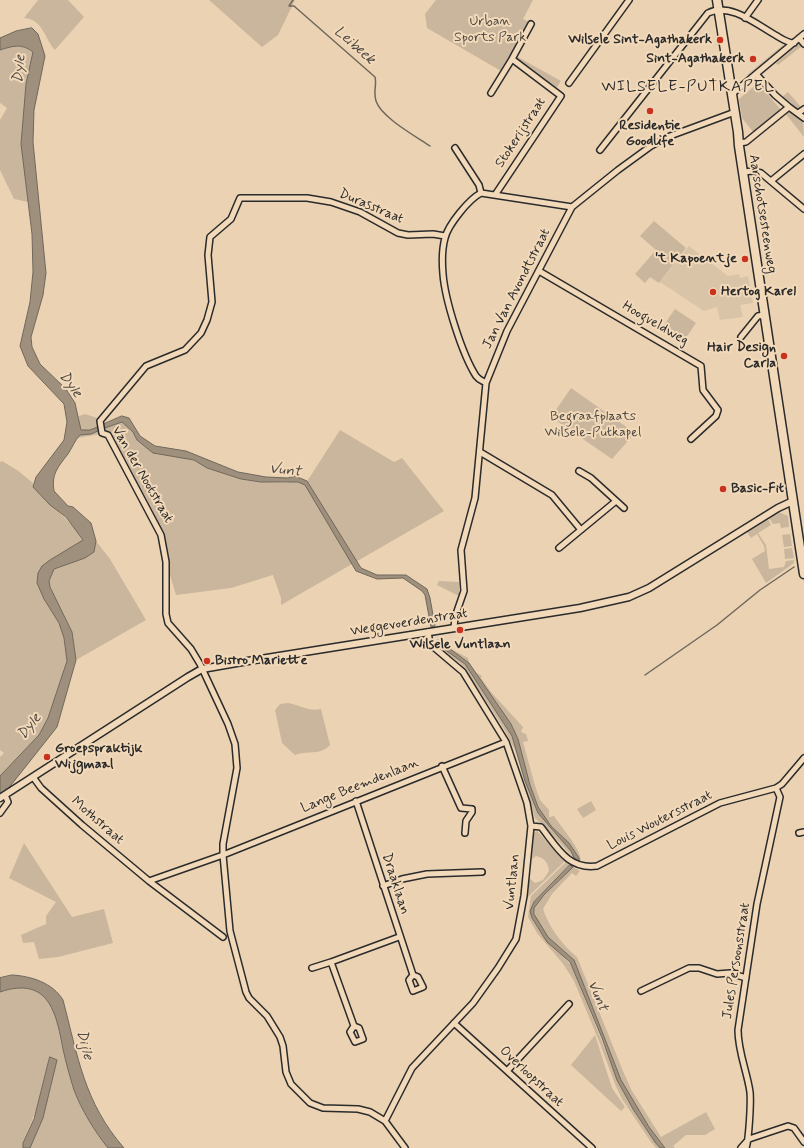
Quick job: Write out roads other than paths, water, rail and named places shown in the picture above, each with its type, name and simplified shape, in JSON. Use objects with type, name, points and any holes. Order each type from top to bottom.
[{"type":"main road","name":"Aarschotsesteenweg","points":[[717,0],[804,574]]},
{"type":"street","points":[[569,83],[629,0]]},
{"type":"street","points":[[745,18],[758,0]]},
{"type":"street","points":[[600,150],[708,13],[718,10],[730,10],[783,39],[794,42]]},
{"type":"street","points":[[490,93],[512,59],[531,24]]},
{"type":"street","points":[[732,94],[804,34]]},
{"type":"street","points":[[799,38],[804,44]]},
{"type":"street","name":"Stokerijstraat","points":[[495,195],[560,96],[512,59]]},
{"type":"street","points":[[756,74],[775,95],[804,118]]},
{"type":"street","points":[[738,143],[746,142],[789,107]]},
{"type":"street","points":[[798,113],[804,109]]},
{"type":"street","points":[[486,383],[476,376],[458,335],[446,295],[443,255],[445,236],[457,217],[475,196],[481,193],[572,207],[651,146],[670,136],[735,112]]},
{"type":"street","points":[[455,148],[479,185],[481,193]]},
{"type":"street","points":[[771,181],[804,154]]},
{"type":"street","points":[[743,172],[758,172],[804,209]]},
{"type":"street","name":"Durasstraat","points":[[240,198],[307,198],[331,202],[360,212],[398,233],[408,235],[433,234],[445,236]]},
{"type":"street","name":"Van der Nootstraat","points":[[240,198],[231,219],[210,237],[208,255],[212,302],[207,320],[200,333],[185,350],[146,366],[100,422],[102,432],[108,435],[162,535],[166,562],[166,614],[168,623],[194,654],[228,724],[235,744],[235,786],[223,844],[223,855],[230,931],[246,992],[249,998],[267,1016],[280,1037],[283,1046],[286,1072],[291,1084],[310,1104],[323,1108],[358,1109],[370,1112],[384,1121],[405,1148]]},
{"type":"street","name":"Jan Van Avondtstraat","points":[[454,628],[455,617],[464,592],[461,550],[475,498],[486,383],[507,331],[572,207]]},
{"type":"street","name":"Hoogveldweg","points":[[539,271],[701,366],[703,390],[718,410],[716,416],[691,439]]},
{"type":"street","points":[[741,337],[758,316],[764,315]]},
{"type":"street","points":[[480,452],[552,495],[581,530]]},
{"type":"street","points":[[579,471],[591,478],[624,508]]},
{"type":"street","points":[[560,548],[616,501]]},
{"type":"street","name":"Weggevoerdenstraat","points":[[5,795],[202,669],[429,631],[580,608],[629,597],[658,582],[778,508],[793,501]]},
{"type":"street","name":"Vuntlaan","points":[[384,1121],[412,1068],[473,1003],[498,968],[516,939],[524,896],[531,826],[527,804],[506,742],[463,672],[430,644],[429,631]]},
{"type":"street","name":"Lange Beemdenlaan","points":[[223,855],[442,766],[506,742]]},
{"type":"street","name":"Louis Woutersstraat","points":[[531,826],[541,827],[569,860],[587,868],[598,866],[720,803],[776,788],[782,784],[804,758]]},
{"type":"street","points":[[442,766],[466,821],[465,833]]},
{"type":"street","name":"Mothstraat","points":[[33,777],[41,788],[82,825],[150,881],[223,937]]},
{"type":"street","name":"Jules Persoonsstraat","points":[[746,1148],[749,1139],[750,1092],[738,1040],[757,904],[780,797],[776,788]]},
{"type":"street","points":[[0,813],[8,802],[5,795]]},
{"type":"street","name":"Draaklaan","points":[[356,801],[399,937],[413,975]]},
{"type":"street","points":[[461,808],[472,809],[472,812],[466,821]]},
{"type":"street","points":[[150,881],[223,855]]},
{"type":"street","points":[[383,886],[402,879],[427,874],[482,872]]},
{"type":"street","points":[[312,968],[399,937]]},
{"type":"street","points":[[331,962],[354,1026]]},
{"type":"street","points":[[641,991],[689,968],[699,968],[718,974],[730,973],[746,978]]},
{"type":"street","points":[[507,1071],[568,1004]]},
{"type":"street","name":"Overloopstraat","points":[[454,1023],[592,1148]]},
{"type":"street","points":[[741,1148],[749,1139],[788,1126],[794,1128],[804,1142]]},
{"type":"waterway","name":"Leibeek","points":[[293,0],[289,6],[294,6],[375,77],[376,101],[384,113],[399,126],[430,146]]},
{"type":"waterway","points":[[645,675],[717,625],[760,590],[794,567]]},
{"type":"place","name":"Wilsele Sint-Agathakerk","points":[[720,40]]},
{"type":"place","name":"Sint-Agathakerk","points":[[753,59]]},
{"type":"place","name":"Residentie Goodlife","points":[[650,111]]},
{"type":"place","name":"'t Kapoentje","points":[[745,259]]},
{"type":"place","name":"Hertog Karel","points":[[713,292]]},
{"type":"place","name":"Hair Design Carla","points":[[784,356]]},
{"type":"place","name":"Basic-Fit","points":[[723,489]]},
{"type":"place","name":"Wilsele Vuntlaan","points":[[460,630]]},
{"type":"place","name":"Bistro Mariette","points":[[207,661]]},
{"type":"place","name":"Groepspraktijk Wijgmaal","points":[[47,757]]},
{"type":"district","name":"WILSELE-PUTKAPEL","points":[[688,88]]},
{"type":"park label","name":"Urban Sports Park","points":[[490,30]]},
{"type":"park label","name":"Begraafplaats Wilsele-Putkapel","points":[[593,426]]},
{"type":"water label","name":"Dyle","points":[[20,69]]},
{"type":"water label","name":"Dyle","points":[[70,385]]},
{"type":"water label","name":"Vunt","points":[[285,471]]},
{"type":"water label","name":"Dyle","points":[[30,727]]},
{"type":"water label","name":"Vunt","points":[[597,996]]},
{"type":"water label","name":"Dijle","points":[[84,1045]]}]
